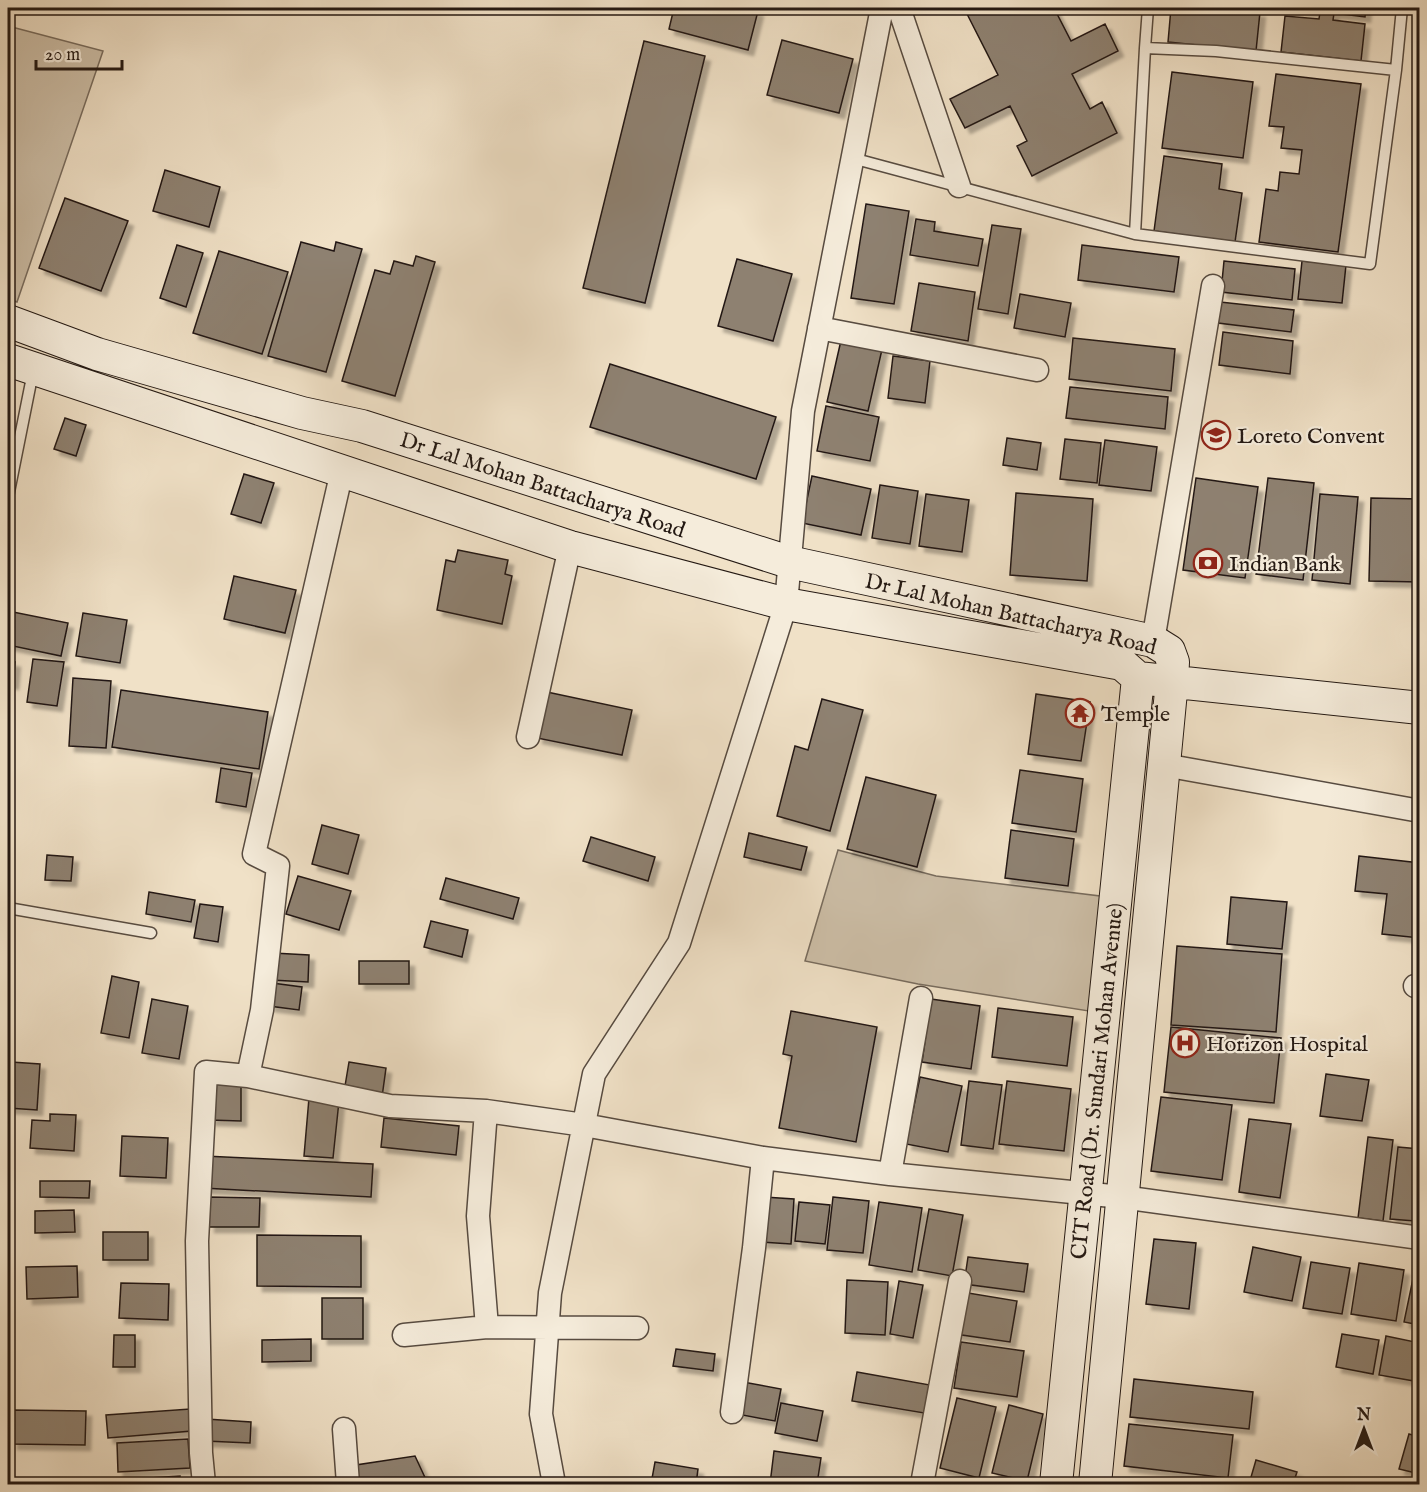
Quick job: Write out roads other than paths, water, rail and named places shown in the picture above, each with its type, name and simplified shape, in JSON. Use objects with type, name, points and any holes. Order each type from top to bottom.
[{"type":"main road","name":"Dr Lal Mohan Battacharya Road","points":[[8,321],[97,354],[302,413],[362,426],[789,562],[1153,641],[1169,651],[1173,662],[1172,681],[1138,678],[1122,664],[786,604],[570,548],[21,365]]},
{"type":"main road","name":"CIT Road (Dr. Sundari Mohan Avenue)","points":[[1056,1485],[1138,678]]},
{"type":"main road","name":"CIT Road (Dr. Sundari Mohan Avenue)","points":[[1095,1485],[1172,681]]},
{"type":"main road","points":[[1172,681],[1419,708]]},
{"type":"street","points":[[554,1485],[541,1414],[550,1293],[594,1074],[679,943],[786,604],[803,411],[882,8]]},
{"type":"street","points":[[899,8],[959,186]]},
{"type":"street","points":[[1153,641],[1213,286]]},
{"type":"street","points":[[819,328],[1037,370]]},
{"type":"street","points":[[248,1076],[262,1010],[278,866],[254,854],[342,471]]},
{"type":"street","points":[[528,737],[570,548]]},
{"type":"street","points":[[1164,765],[1419,810]]},
{"type":"street","points":[[890,1173],[921,998]]},
{"type":"street","points":[[204,1485],[201,1453],[197,1241],[206,1072],[248,1076],[390,1106],[486,1111],[584,1125],[763,1158],[1122,1197],[1419,1238]]},
{"type":"street","points":[[486,1111],[478,1216],[487,1327]]},
{"type":"street","points":[[732,1412],[754,1248],[763,1158]]},
{"type":"street","points":[[922,1485],[960,1281]]},
{"type":"street","points":[[404,1335],[487,1327],[637,1328]]},
{"type":"street","points":[[344,1429],[348,1485]]},
{"type":"lane","points":[[1135,234],[1148,8]]},
{"type":"lane","points":[[852,158],[1135,234],[1370,264],[1402,8]]},
{"type":"lane","points":[[1144,48],[1216,51],[1396,70]]},
{"type":"lane","points":[[8,497],[21,365]]},
{"type":"lane","points":[[8,908],[151,933]]},
{"type":"place","name":"Loreto Convent","points":[[1216,435]]},
{"type":"place","name":"Indian Bank","points":[[1208,563]]},
{"type":"place","name":"Temple","points":[[1080,713]]},
{"type":"place","name":"Horizon Hospital","points":[[1185,1043]]}]
